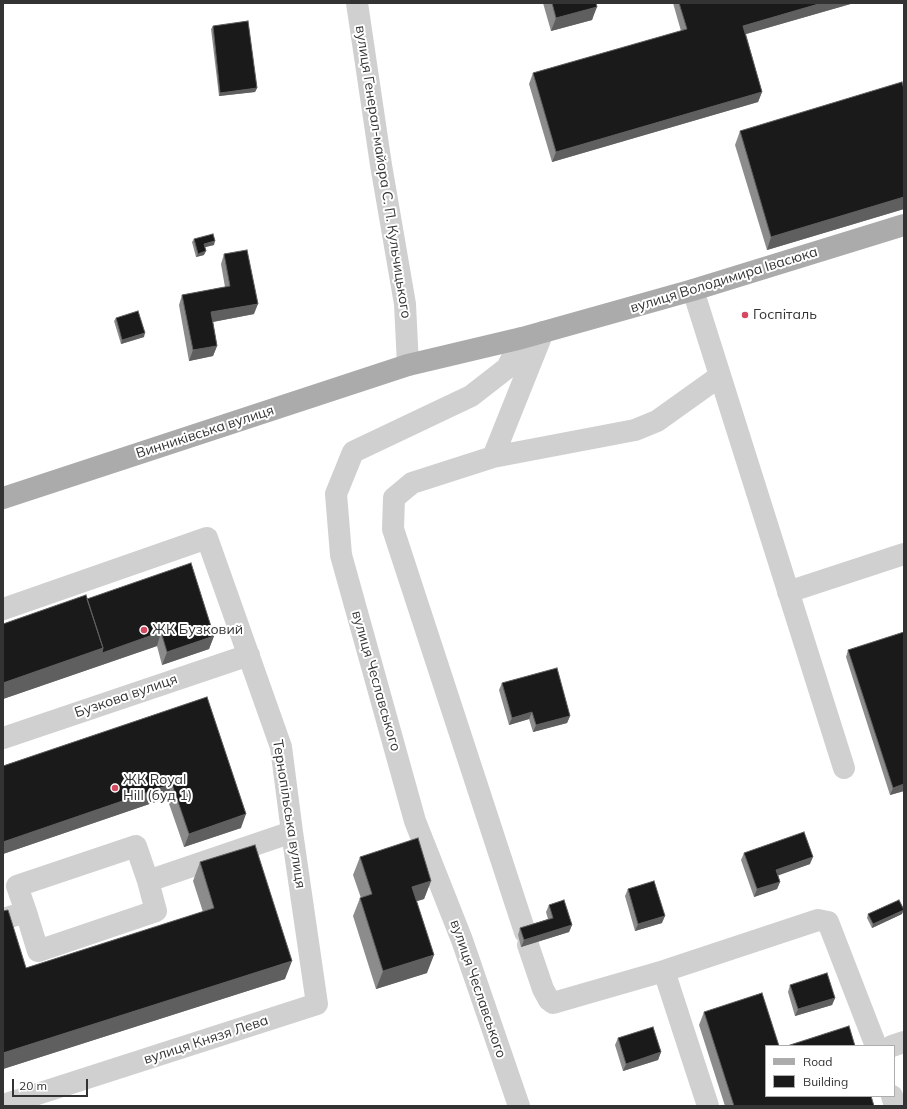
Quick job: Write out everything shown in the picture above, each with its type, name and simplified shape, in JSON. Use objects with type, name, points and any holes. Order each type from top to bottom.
[{"type":"main road","name":"вулиця Володимира Івасюка","points":[[522,338],[693,290],[904,225]]},
{"type":"main road","name":"Винниківська вулиця","points":[[3,498],[408,365],[522,338]]},
{"type":"street","name":"вулиця Генерал-майора С. П. Кульчицького","points":[[357,3],[381,165],[405,304],[408,365]]},
{"type":"street","points":[[693,290],[844,768]]},
{"type":"street","points":[[493,458],[543,332]]},
{"type":"street","name":"вулиця Чеславського","points":[[519,1106],[462,940],[415,820],[341,555],[336,494],[352,452],[471,396],[507,368],[522,338]]},
{"type":"street","points":[[720,376],[658,421],[635,430],[493,458],[412,483],[394,498],[393,529],[526,939],[543,988],[549,1000],[553,1004],[664,971],[818,920],[828,922],[876,1045]]},
{"type":"street","name":"Тернопільська вулиця","points":[[3,609],[207,538],[281,747],[317,1004]]},
{"type":"street","points":[[788,592],[904,554]]},
{"type":"street","name":"Бузкова вулиця","points":[[3,738],[249,655]]},
{"type":"street","points":[[148,881],[292,832]]},
{"type":"street","points":[[136,846],[156,911],[38,951],[26,912],[17,886],[136,846]]},
{"type":"street","points":[[3,919],[26,912]]},
{"type":"street","points":[[664,971],[708,1106]]},
{"type":"street","name":"вулиця Князя Лева","points":[[3,1105],[317,1004]]},
{"type":"building","points":[[552,3],[596,3],[597,7],[556,18]]},
{"type":"building","points":[[679,3],[822,3],[743,26],[762,92],[556,152],[533,73],[687,29]]},
{"type":"building","points":[[248,21],[257,88],[220,93],[213,26]]},
{"type":"building","points":[[902,82],[904,89],[904,197],[771,237],[740,131]]},
{"type":"building","points":[[213,234],[215,241],[204,244],[206,251],[198,254],[194,239]]},
{"type":"building","points":[[247,250],[258,304],[211,312],[217,346],[193,350],[182,295],[230,286],[224,254]]},
{"type":"building","points":[[138,311],[145,333],[122,340],[116,318]]},
{"type":"building","name":"ЖК Бузковий","points":[[191,563],[214,636],[167,652],[161,632],[102,653],[103,648],[87,599]]},
{"type":"building","points":[[86,595],[103,648],[3,683],[3,624]]},
{"type":"building","points":[[904,632],[904,784],[893,788],[848,650]]},
{"type":"building","points":[[557,668],[570,716],[536,725],[532,712],[512,718],[502,683]]},
{"type":"building","name":"ЖК Royal Hill (буд 1)","points":[[207,697],[246,814],[189,834],[172,784],[3,842],[3,766]]},
{"type":"building","points":[[804,832],[813,857],[776,870],[780,882],[757,889],[744,853]]},
{"type":"building","points":[[418,838],[431,881],[412,887],[434,955],[383,971],[360,898],[372,894],[360,857]]},
{"type":"building","points":[[255,845],[292,961],[3,1053],[3,911],[8,910],[26,968],[214,908],[200,862]]},
{"type":"building","points":[[654,881],[665,916],[638,924],[628,889]]},
{"type":"building","points":[[564,900],[572,925],[524,940],[520,928],[553,918],[549,905]]},
{"type":"building","points":[[899,900],[904,910],[873,924],[868,914]]},
{"type":"building","points":[[827,973],[835,998],[798,1009],[790,985]]},
{"type":"building","points":[[762,993],[779,1045],[765,1045],[765,1097],[871,1097],[874,1106],[734,1106],[704,1012]]},
{"type":"building","points":[[849,1026],[855,1045],[790,1045]]},
{"type":"building","points":[[653,1027],[661,1052],[626,1064],[618,1038]]},
{"type":"place","name":"Госпіталь","points":[[745,315]]},
{"type":"place","name":"ЖК Бузковий","points":[[144,630]]},
{"type":"place","name":"ЖК Royal Hill (буд 1)","points":[[115,788]]}]
